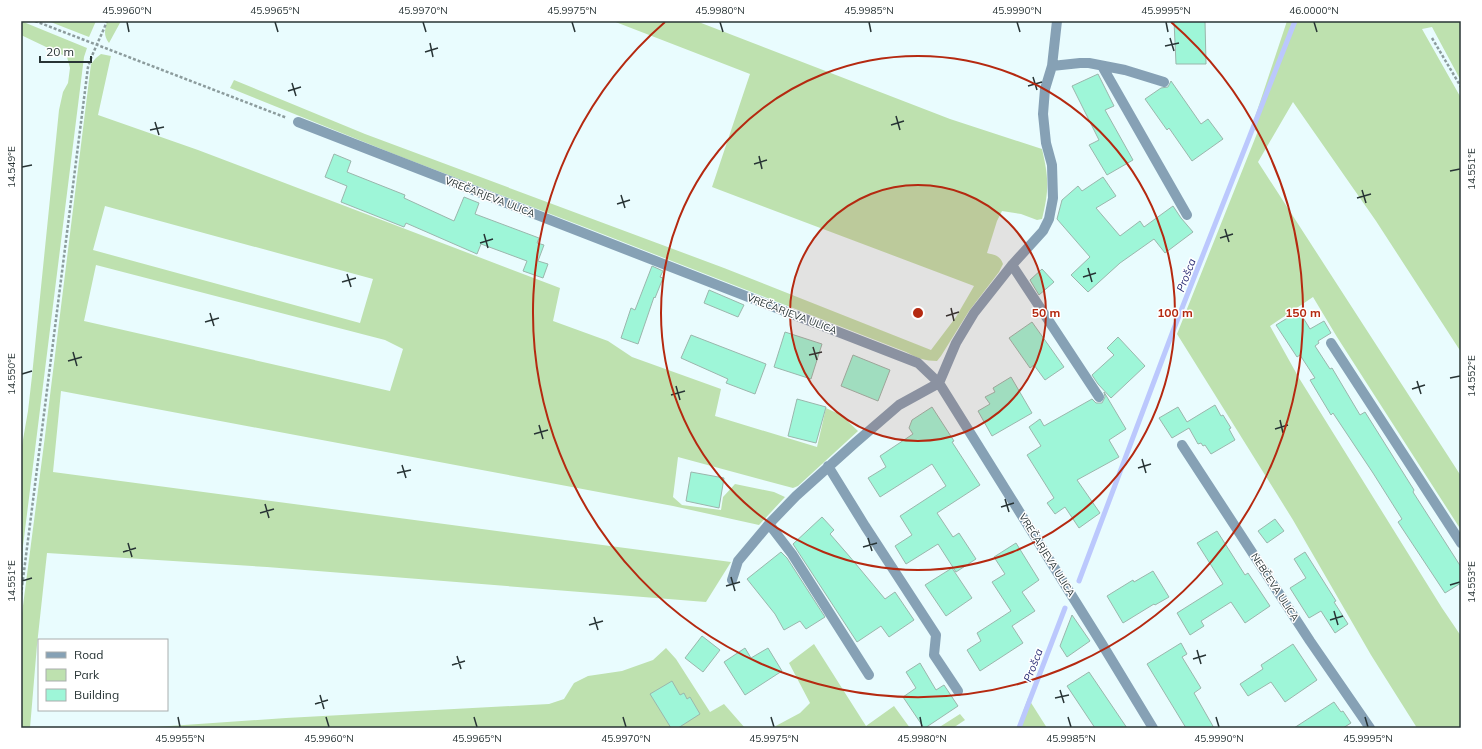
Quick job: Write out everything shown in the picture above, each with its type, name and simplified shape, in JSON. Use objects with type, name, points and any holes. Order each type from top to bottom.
[{"type":"street","points":[[732,580],[738,561],[769,524],[796,496],[828,466],[899,405],[939,383],[956,343],[974,313],[1012,265],[1043,232],[1049,219],[1053,198],[1052,165],[1046,143],[1043,114],[1045,89],[1052,66],[1057,21]]},
{"type":"street","points":[[1052,66],[1080,63],[1102,66],[1125,70],[1164,82]]},
{"type":"street","points":[[1102,66],[1187,215]]},
{"type":"street","name":"VREČARJEVA ULICA","points":[[298,122],[918,363],[939,383],[1153,728]]},
{"type":"street","points":[[1012,265],[1098,397]]},
{"type":"street","points":[[1331,343],[1461,543]]},
{"type":"street","name":"NEBČEVA ULICA","points":[[1182,445],[1310,641],[1370,728]]},
{"type":"street","points":[[828,466],[936,635],[934,655],[958,691]]},
{"type":"street","points":[[769,524],[792,554],[869,675]]},
{"type":"path","points":[[36,21],[298,122]]},
{"type":"path","points":[[21,595],[88,67],[107,21]]},
{"type":"path","points":[[1432,38],[1461,87]]},
{"type":"green space","points":[[21,21],[87,48],[84,57],[21,562],[21,451],[32,376],[59,110],[63,92],[68,83],[70,68],[67,57],[21,35]]},
{"type":"green space","points":[[48,21],[96,21],[89,37]]},
{"type":"green space","points":[[107,21],[121,21],[109,43],[105,35]]},
{"type":"green space","points":[[613,21],[696,21],[950,119],[1042,149],[1047,177],[1047,192],[1042,219],[1037,220],[1021,214],[1002,211],[997,221],[987,253],[998,257],[1003,264],[999,272],[969,311],[941,356],[937,361],[929,360],[917,357],[399,156],[230,88],[234,80],[365,134],[724,268],[931,350],[956,317],[974,286],[712,187],[750,74]]},
{"type":"green space","points":[[1287,21],[1461,21],[1461,81],[1432,27],[1422,29],[1461,98],[1461,352],[1376,221],[1293,102],[1258,162],[1461,476],[1461,530],[1313,297],[1270,326],[1299,378],[1442,608],[1461,636],[1461,728],[1417,728],[1371,655],[1293,520],[1177,334],[1258,131],[1251,129]]},
{"type":"green space","points":[[101,54],[111,56],[98,115],[198,150],[560,288],[553,321],[608,341],[632,357],[721,389],[715,416],[817,447],[826,408],[841,415],[858,431],[798,486],[793,488],[678,457],[673,497],[682,505],[721,510],[723,497],[735,484],[774,492],[785,497],[759,525],[673,506],[61,391],[53,472],[731,562],[706,602],[267,567],[47,553],[30,728],[21,728],[21,621],[91,64]],"holes":[[[105,206],[373,279],[360,323],[93,250]],[[96,265],[385,340],[403,349],[390,391],[84,321]]]},
{"type":"green space","points":[[814,644],[866,726],[894,706],[910,728],[772,728],[800,713],[810,703],[789,663]]},
{"type":"green space","points":[[666,648],[676,659],[710,712],[724,704],[745,728],[141,728],[286,718],[549,704],[564,699],[574,683],[588,676],[622,671],[653,660]]},
{"type":"green space","points":[[1028,698],[1047,728],[1017,728]]},
{"type":"green space","points":[[960,714],[965,720],[953,728],[938,728]]},
{"type":"building","points":[[1174,21],[1205,21],[1206,64],[1176,64]]},
{"type":"building","points":[[1098,74],[1114,106],[1105,110],[1133,160],[1107,175],[1089,145],[1099,140],[1072,86]]},
{"type":"building","points":[[1171,81],[1201,124],[1208,119],[1223,139],[1192,161],[1169,128],[1167,130],[1145,99],[1161,88],[1168,87]]},
{"type":"building","points":[[334,154],[351,161],[347,172],[405,195],[404,198],[454,221],[464,197],[479,203],[475,214],[539,238],[537,243],[544,245],[538,261],[548,264],[543,278],[523,271],[527,261],[481,244],[477,254],[406,223],[404,227],[341,202],[347,186],[325,177]]},
{"type":"building","points":[[1103,177],[1116,196],[1096,208],[1120,236],[1140,221],[1144,227],[1173,206],[1193,232],[1165,253],[1154,239],[1120,263],[1088,292],[1071,275],[1090,257],[1057,219],[1062,200],[1078,186],[1082,191]]},
{"type":"building","points":[[652,266],[663,271],[660,277],[663,278],[655,298],[654,297],[638,344],[621,338],[631,308],[635,310]]},
{"type":"building","points":[[1042,269],[1054,282],[1039,295],[1030,280]]},
{"type":"building","points":[[709,290],[744,305],[738,317],[704,303]]},
{"type":"building","points":[[1299,311],[1310,329],[1324,321],[1331,333],[1318,341],[1319,343],[1315,346],[1330,369],[1332,368],[1360,415],[1365,412],[1414,490],[1413,492],[1461,567],[1461,583],[1445,593],[1398,522],[1402,519],[1373,473],[1333,413],[1331,415],[1310,380],[1315,378],[1300,355],[1297,357],[1276,325]]},
{"type":"building","points":[[1032,322],[1064,367],[1045,380],[1034,365],[1030,368],[1009,338]]},
{"type":"building","points":[[785,332],[822,344],[811,379],[774,367]]},
{"type":"building","points":[[691,335],[766,364],[755,394],[726,383],[728,379],[681,358]]},
{"type":"building","points":[[1118,337],[1145,366],[1111,398],[1092,375],[1114,355],[1107,348]]},
{"type":"building","points":[[853,355],[890,370],[878,401],[841,386]]},
{"type":"building","points":[[1011,377],[1032,413],[992,436],[978,411],[990,404],[985,397],[995,392],[993,388]]},
{"type":"building","points":[[1104,392],[1126,429],[1109,440],[1119,457],[1077,480],[1100,513],[1079,528],[1065,507],[1055,514],[1047,503],[1054,498],[1027,455],[1041,446],[1029,427],[1040,419],[1044,426],[1092,399],[1096,403],[1102,403],[1105,397]]},
{"type":"building","points":[[797,399],[826,407],[816,443],[788,436]]},
{"type":"building","points":[[1215,405],[1221,416],[1223,415],[1231,428],[1229,429],[1235,440],[1211,454],[1205,445],[1203,446],[1201,443],[1198,444],[1189,428],[1172,438],[1159,418],[1178,407],[1187,422]]},
{"type":"building","points":[[932,407],[954,441],[952,442],[980,485],[937,513],[953,537],[959,533],[976,559],[956,572],[938,544],[906,564],[895,546],[912,535],[900,516],[946,486],[932,464],[880,497],[868,478],[886,467],[880,456],[913,434],[909,428],[912,420]]},
{"type":"building","points":[[691,472],[724,478],[719,508],[686,501]]},
{"type":"building","points":[[822,517],[834,530],[830,534],[885,599],[895,592],[914,620],[889,637],[881,626],[857,642],[793,544]]},
{"type":"building","points":[[1275,519],[1284,531],[1267,543],[1258,531]]},
{"type":"building","points":[[1217,531],[1245,575],[1248,573],[1270,606],[1245,623],[1231,602],[1201,621],[1204,626],[1190,635],[1177,613],[1223,584],[1197,543]]},
{"type":"building","points":[[1016,543],[1039,580],[1022,592],[1035,611],[1012,626],[1023,643],[980,671],[967,650],[981,641],[977,633],[1011,611],[992,582],[1005,574],[994,557]]},
{"type":"building","points":[[781,552],[787,558],[825,617],[806,629],[800,621],[784,630],[775,614],[747,579]]},
{"type":"building","points":[[1305,552],[1336,601],[1334,602],[1348,624],[1335,633],[1321,611],[1309,618],[1290,588],[1306,578],[1294,559]]},
{"type":"building","points":[[952,568],[972,598],[946,616],[925,585]]},
{"type":"building","points":[[1153,571],[1169,597],[1155,605],[1154,604],[1123,623],[1107,596],[1133,580],[1134,582]]},
{"type":"building","points":[[1072,615],[1090,641],[1067,657],[1060,646]]},
{"type":"building","points":[[702,636],[720,650],[703,672],[685,658]]},
{"type":"building","points":[[1181,643],[1187,654],[1182,657],[1201,688],[1194,693],[1214,728],[1186,728],[1147,664]]},
{"type":"building","points":[[1293,644],[1317,680],[1285,702],[1271,682],[1248,696],[1240,684],[1263,669],[1261,665]]},
{"type":"building","points":[[745,648],[751,658],[768,648],[782,671],[745,695],[724,662]]},
{"type":"building","points":[[920,663],[936,690],[944,685],[958,706],[925,728],[903,697],[916,688],[906,672]]},
{"type":"building","points":[[1089,672],[1127,728],[1095,728],[1067,686]]},
{"type":"building","points":[[672,681],[680,695],[684,693],[687,699],[690,697],[700,714],[678,728],[671,728],[650,694]]},
{"type":"building","points":[[1334,702],[1341,712],[1343,711],[1351,723],[1343,728],[1294,728]]},
{"type":"waterway","name":"Prošca","points":[[1079,581],[1173,331],[1295,21]]},
{"type":"waterway","name":"Prošca","points":[[1019,728],[1065,608]]}]
